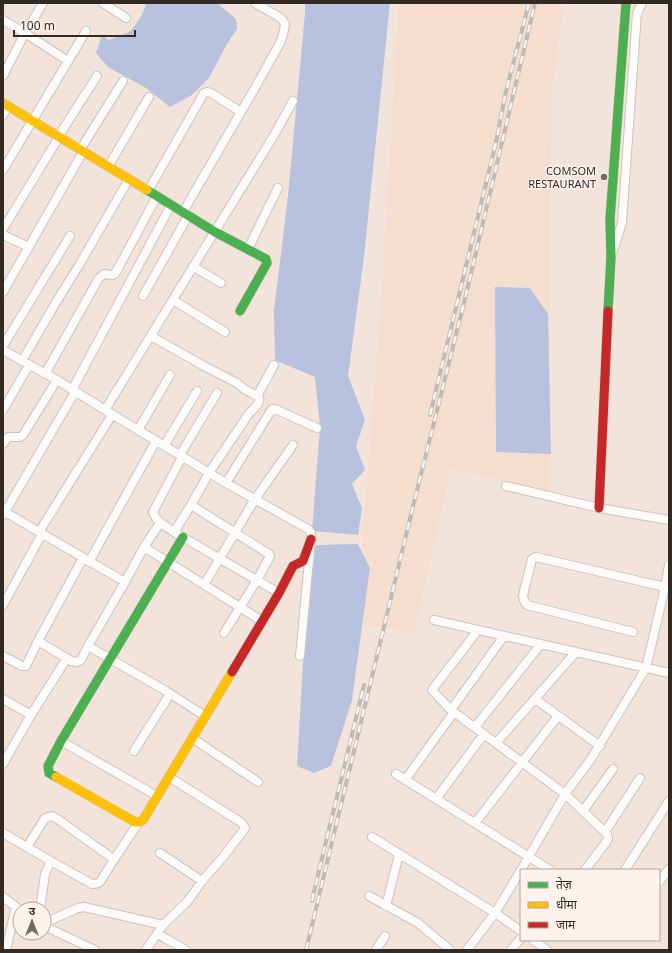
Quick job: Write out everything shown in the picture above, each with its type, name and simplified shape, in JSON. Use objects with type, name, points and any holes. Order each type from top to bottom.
[{"type":"street","points":[[3,76],[25,33],[43,3]]},
{"type":"street","points":[[103,3],[126,18]]},
{"type":"street","points":[[143,296],[241,112],[280,43],[284,30],[283,21],[281,18],[255,3]]},
{"type":"street","points":[[599,508],[611,257],[610,219],[626,3]]},
{"type":"street","points":[[611,257],[622,223],[637,13],[642,3]]},
{"type":"street","points":[[3,20],[68,62]]},
{"type":"street","points":[[3,170],[86,31]]},
{"type":"street","points":[[3,229],[97,76]]},
{"type":"street","points":[[3,292],[81,151],[124,81]]},
{"type":"street","points":[[619,92],[631,92]]},
{"type":"street","points":[[148,191],[204,93],[211,93],[241,112]]},
{"type":"street","points":[[108,167],[150,97]]},
{"type":"street","points":[[3,605],[40,533],[151,336],[273,137],[293,101]]},
{"type":"street","points":[[3,115],[5,105],[215,232],[266,259],[267,261],[240,311]]},
{"type":"street","points":[[3,410],[58,299],[128,179]]},
{"type":"street","points":[[248,249],[278,188]]},
{"type":"street","points":[[45,374],[99,278],[104,274],[115,274],[157,196]]},
{"type":"street","points":[[125,582],[4,512],[73,391],[171,205]]},
{"type":"street","points":[[3,235],[29,247]]},
{"type":"street","points":[[3,346],[70,236]]},
{"type":"street","points":[[194,267],[221,283]]},
{"type":"street","points":[[173,300],[225,332]]},
{"type":"street","points":[[151,336],[237,383],[244,389],[260,398],[260,401],[250,412],[209,473],[174,532]]},
{"type":"street","points":[[3,350],[57,380],[226,483],[308,529],[311,533],[311,539],[300,656]]},
{"type":"street","points":[[257,396],[274,365]]},
{"type":"street","points":[[138,430],[170,375]]},
{"type":"street","points":[[3,444],[8,437],[20,437],[23,435],[57,380]]},
{"type":"street","points":[[3,656],[26,666],[38,641],[86,560],[160,444],[197,391]]},
{"type":"street","points":[[217,393],[181,456],[153,512],[160,523],[279,594]]},
{"type":"street","points":[[226,483],[272,409],[317,428]]},
{"type":"street","points":[[204,585],[254,499],[293,445]]},
{"type":"street","points":[[506,486],[599,508],[669,520]]},
{"type":"street","points":[[191,504],[270,554],[270,557],[257,580],[224,633]]},
{"type":"street","points":[[38,641],[71,661],[79,662],[144,547],[160,523]]},
{"type":"street","points":[[139,822],[135,822],[50,774],[48,766],[110,658],[183,537]]},
{"type":"street","points":[[3,833],[92,884],[98,884],[139,822],[144,820],[279,594],[293,565],[303,561],[311,539]]},
{"type":"street","points":[[144,547],[262,621]]},
{"type":"street","points":[[633,632],[527,605],[523,594],[532,559],[536,557],[665,587]]},
{"type":"street","points":[[522,869],[565,794],[600,746],[646,668],[669,565]]},
{"type":"street","points":[[434,620],[669,673]]},
{"type":"street","points":[[478,630],[432,689],[432,691],[453,711],[565,794],[607,834],[607,841],[586,869]]},
{"type":"street","points":[[405,780],[504,636]]},
{"type":"street","points":[[475,728],[541,644]]},
{"type":"street","points":[[88,646],[205,716]]},
{"type":"street","points":[[496,743],[576,652]]},
{"type":"street","points":[[4,759],[67,658]]},
{"type":"street","points":[[134,751],[170,694]]},
{"type":"street","points":[[3,698],[31,715]]},
{"type":"street","points":[[535,699],[600,746]]},
{"type":"street","points":[[475,823],[558,716]]},
{"type":"street","points":[[436,799],[484,734]]},
{"type":"street","points":[[192,738],[258,782]]},
{"type":"street","points":[[61,742],[157,796]]},
{"type":"street","points":[[583,811],[613,769]]},
{"type":"street","points":[[396,774],[548,869]]},
{"type":"street","points":[[146,950],[163,925],[188,901],[202,881],[224,856],[244,829],[242,823],[169,777]]},
{"type":"street","points":[[605,832],[640,778]]},
{"type":"street","points":[[627,869],[669,801]]},
{"type":"street","points":[[27,847],[45,818],[52,816],[112,858],[115,858]]},
{"type":"street","points":[[372,837],[495,913],[520,930]]},
{"type":"street","points":[[160,853],[202,881]]},
{"type":"street","points":[[386,906],[399,854]]},
{"type":"street","points":[[41,901],[45,874],[49,865],[49,860]]},
{"type":"street","points":[[660,881],[669,869]]},
{"type":"street","points":[[467,950],[495,913],[520,872]]},
{"type":"street","points":[[369,896],[418,923],[450,950]]},
{"type":"street","points":[[3,897],[12,904]]},
{"type":"street","points":[[52,919],[78,908],[84,908],[163,925]]},
{"type":"street","points":[[6,950],[12,930]]},
{"type":"street","points":[[52,930],[95,950]]},
{"type":"street","points":[[158,934],[186,950]]},
{"type":"street","points":[[376,950],[385,936]]},
{"type":"street","points":[[511,950],[520,939]]},
{"type":"street","points":[[534,941],[547,950]]},
{"type":"shaded area","points":[[399,3],[565,3],[551,101],[549,491],[451,469],[414,633],[356,625],[381,306]]},
{"type":"water","points":[[146,3],[217,3],[236,19],[237,29],[227,44],[209,78],[192,95],[170,107],[146,88],[108,67],[96,53],[102,35],[109,40],[125,34],[132,29],[142,14]]},
{"type":"water","points":[[305,3],[390,3],[364,257],[348,376],[365,420],[356,446],[365,470],[352,484],[362,508],[358,535],[312,531],[320,427],[315,377],[275,360],[274,311],[288,196]]},
{"type":"water","points":[[495,287],[530,288],[548,314],[551,454],[496,452]]},
{"type":"water","points":[[358,544],[370,568],[352,700],[331,766],[314,773],[297,766],[304,646],[316,545]]},
{"type":"railway","points":[[430,415],[496,142],[506,91],[529,3]]},
{"type":"railway","points":[[306,950],[416,494],[464,303],[535,3]]},
{"type":"railway","points":[[312,901],[364,685]]},
{"type":"traffic: fast","points":[[608,311],[611,257],[610,219],[626,3]]},
{"type":"traffic: fast","points":[[147,190],[215,232],[266,259],[267,263],[240,311]]},
{"type":"traffic: fast","points":[[56,777],[49,773],[48,766],[61,741],[183,537]]},
{"type":"traffic: slow","points":[[3,103],[147,190]]},
{"type":"traffic: slow","points":[[56,777],[135,822],[143,820],[232,672]]},
{"type":"traffic: jam","points":[[599,508],[608,311]]},
{"type":"traffic: jam","points":[[232,672],[279,593],[293,566],[303,561],[311,539]]},
{"type":"place","name":"COMSOM RESTAURANT","points":[[604,177]]}]
